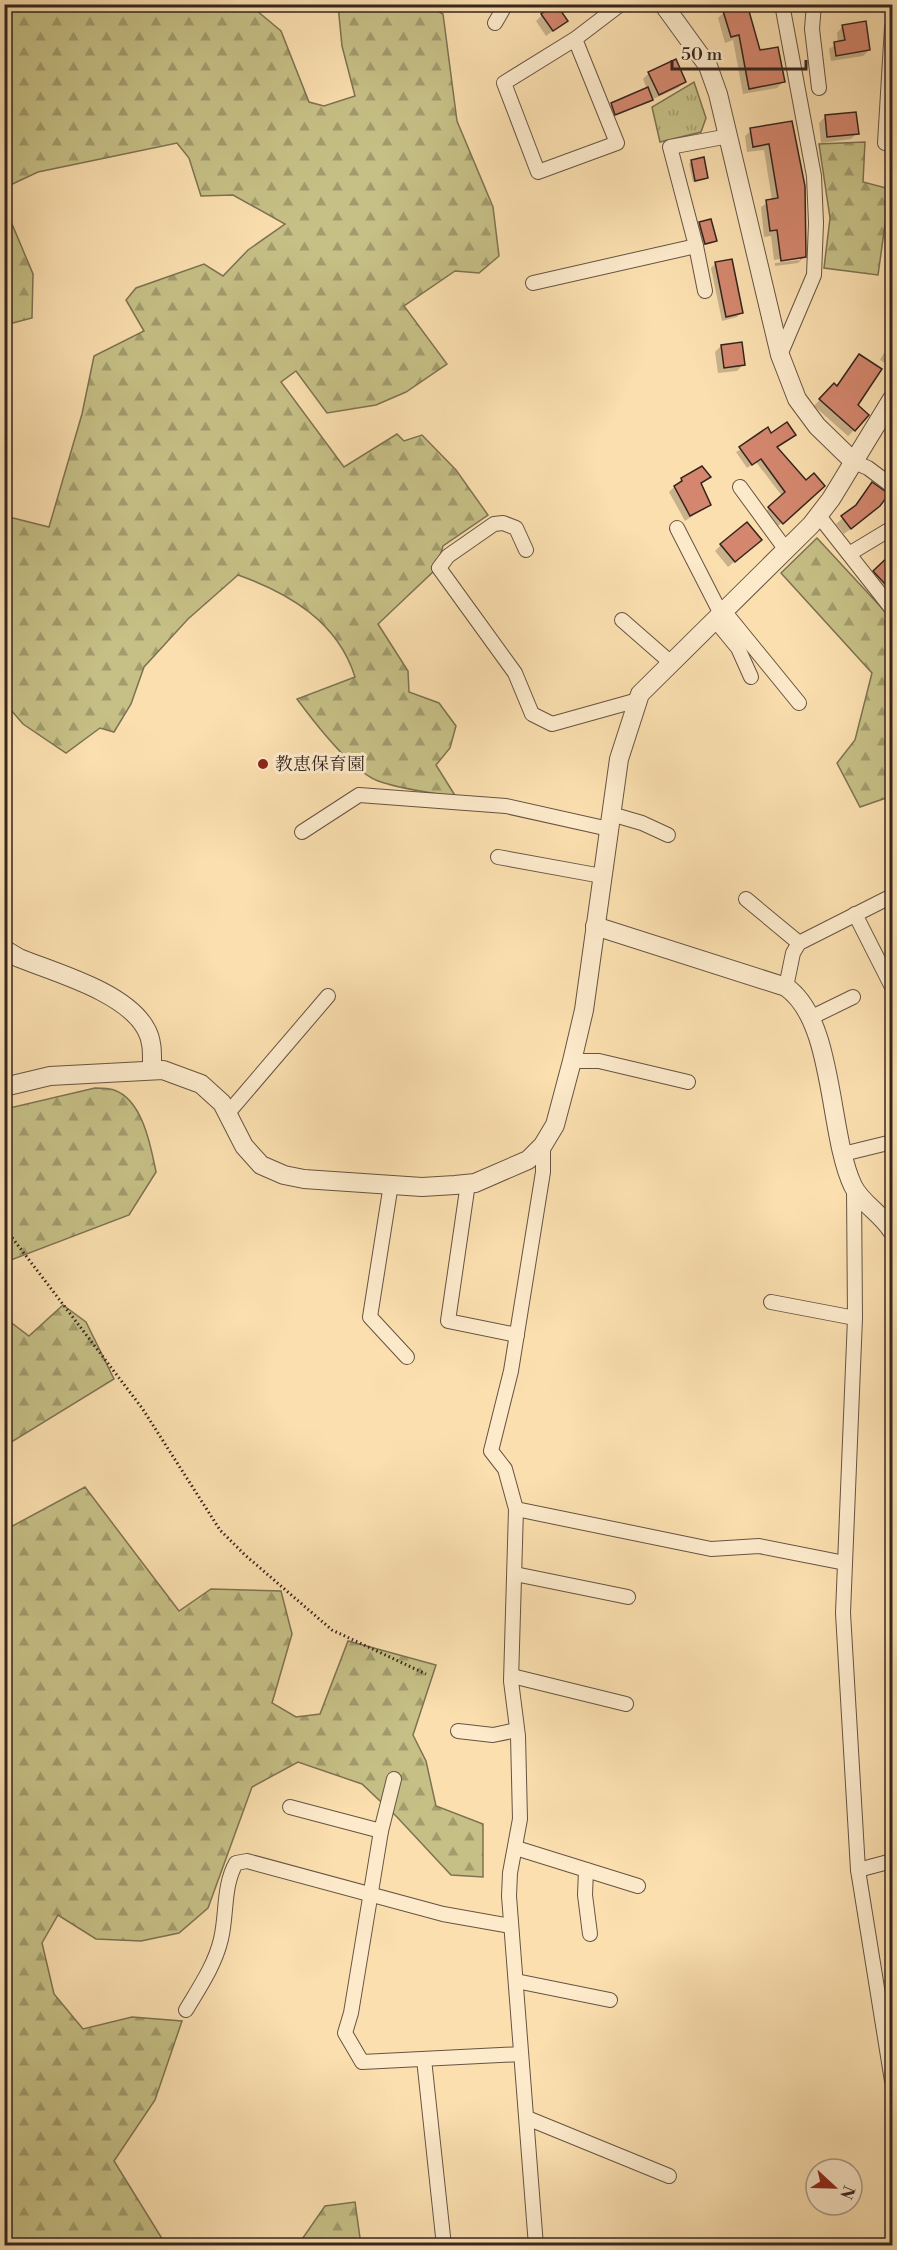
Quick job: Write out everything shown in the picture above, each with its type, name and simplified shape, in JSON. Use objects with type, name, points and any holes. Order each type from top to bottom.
[{"type":"street","points":[[495,23],[506,4]]},
{"type":"street","points":[[575,39],[618,143],[538,172],[504,83],[575,39],[621,4]]},
{"type":"street","points":[[663,4],[708,66],[729,136],[780,355],[797,399],[817,426],[854,462],[868,468],[892,486]]},
{"type":"street","points":[[780,355],[814,275],[816,223],[814,176],[782,4]]},
{"type":"street","points":[[814,4],[812,29],[819,88]]},
{"type":"street","points":[[892,27],[885,143],[892,144]]},
{"type":"street","points":[[705,291],[696,246],[670,147],[729,136]]},
{"type":"street","points":[[533,283],[696,246]]},
{"type":"street","points":[[4,1087],[50,1076],[164,1070],[201,1084],[222,1103],[244,1146],[261,1165],[284,1175],[422,1187],[468,1184],[528,1160],[543,1145],[555,1125],[572,1061],[584,1010],[624,736],[640,694],[819,516],[892,399]]},
{"type":"street","points":[[740,487],[786,550]]},
{"type":"street","points":[[819,516],[892,609]]},
{"type":"street","points":[[526,550],[516,528],[503,523],[494,524],[448,556],[439,568],[515,673],[532,714],[552,724],[638,700]]},
{"type":"street","points":[[677,528],[751,677]]},
{"type":"street","points":[[849,554],[892,528]]},
{"type":"street","points":[[720,615],[799,703]]},
{"type":"street","points":[[622,620],[670,663]]},
{"type":"street","points":[[302,832],[358,795],[506,806],[610,822],[642,823],[668,835]]},
{"type":"street","points":[[498,857],[602,876]]},
{"type":"street","points":[[786,987],[793,953],[799,943],[892,896]]},
{"type":"street","points":[[746,899],[799,943]]},
{"type":"street","points":[[855,914],[892,987]]},
{"type":"street","points":[[595,926],[786,987],[793,993],[810,1018],[820,1050],[843,1154],[854,1187],[855,1318],[843,1613],[858,1870],[892,2081]]},
{"type":"street","points":[[4,949],[19,958],[117,999],[147,1030],[152,1048],[152,1069]]},
{"type":"street","points":[[228,1113],[328,996]]},
{"type":"street","points":[[810,1018],[853,997]]},
{"type":"street","points":[[572,1061],[599,1061],[688,1082]]},
{"type":"street","points":[[843,1154],[892,1142]]},
{"type":"street","points":[[536,2246],[511,1926],[510,1873],[520,1819],[517,1730],[512,1676],[516,1509],[505,1469],[491,1451],[511,1371],[543,1172],[543,1145]]},
{"type":"street","points":[[391,1184],[370,1317],[408,1357]]},
{"type":"street","points":[[468,1184],[448,1322],[517,1335]]},
{"type":"street","points":[[854,1187],[892,1231]]},
{"type":"street","points":[[771,1302],[855,1318]]},
{"type":"street","points":[[516,1509],[711,1549],[759,1546],[845,1563]]},
{"type":"street","points":[[514,1574],[628,1597]]},
{"type":"street","points":[[512,1676],[626,1704]]},
{"type":"street","points":[[458,1731],[493,1735],[517,1730]]},
{"type":"street","points":[[394,1779],[381,1831],[351,2013],[345,2033],[362,2062],[521,2054]]},
{"type":"street","points":[[290,1807],[381,1831]]},
{"type":"street","points":[[516,1848],[639,1886]]},
{"type":"street","points":[[186,2010],[214,1961],[221,1939],[230,1874],[236,1863],[247,1861],[371,1892],[443,1914],[511,1926]]},
{"type":"street","points":[[858,1870],[892,1861]]},
{"type":"street","points":[[586,1870],[585,1895],[590,1934]]},
{"type":"street","points":[[516,1981],[610,2000]]},
{"type":"street","points":[[424,2059],[444,2246]]},
{"type":"street","points":[[527,2118],[669,2176]]},
{"type":"path","points":[[4,1227],[142,1408],[220,1530],[245,1556],[332,1629],[426,1674]]},
{"type":"green space","points":[[5,5],[250,5],[281,31],[309,102],[324,106],[355,96],[342,46],[338,5],[426,5],[443,14],[457,121],[493,207],[499,256],[479,273],[455,271],[404,306],[447,364],[406,392],[376,405],[327,413],[296,371],[281,382],[344,467],[397,434],[404,441],[422,435],[456,470],[488,515],[443,546],[436,569],[378,624],[408,671],[409,692],[439,703],[456,726],[450,748],[436,765],[456,797],[407,789],[378,781],[368,776],[345,757],[297,699],[355,677],[337,640],[324,625],[293,601],[238,575],[188,619],[144,667],[131,704],[114,732],[100,728],[66,753],[23,724],[5,703],[5,516],[49,527],[82,414],[94,356],[144,331],[126,300],[136,288],[204,264],[223,276],[248,250],[285,224],[233,195],[201,196],[189,158],[177,143],[38,172],[8,186],[5,204]]},
{"type":"green space","points":[[694,82],[706,118],[701,132],[660,142],[652,107]]},
{"type":"green space","points":[[865,142],[863,182],[890,189],[878,275],[824,268],[830,218],[819,144]]},
{"type":"green space","points":[[4,205],[33,274],[32,318],[5,325]]},
{"type":"green space","points":[[817,538],[892,619],[892,805],[889,797],[860,807],[837,763],[855,740],[872,673],[781,573]]},
{"type":"green space","points":[[95,1088],[114,1090],[124,1095],[132,1104],[144,1125],[156,1172],[129,1215],[8,1261],[5,1265],[5,1109]]},
{"type":"green space","points":[[63,1305],[86,1322],[114,1379],[5,1446],[5,1318],[29,1336]]},
{"type":"green space","points":[[85,1487],[179,1611],[211,1589],[281,1591],[292,1634],[272,1703],[296,1717],[320,1714],[348,1641],[436,1665],[413,1735],[426,1761],[436,1806],[483,1824],[483,1877],[451,1875],[397,1817],[362,1784],[298,1762],[252,1787],[208,1908],[179,1933],[141,1941],[96,1939],[58,1915],[42,1943],[54,1994],[83,2029],[132,2017],[182,2021],[155,2100],[114,2161],[166,2245],[5,2246],[5,1530]]},
{"type":"green space","points":[[355,2202],[361,2245],[298,2245],[325,2206]]},
{"type":"building","points":[[556,4],[568,21],[553,31],[541,14]]},
{"type":"building","points":[[747,4],[760,50],[778,47],[785,82],[749,89],[739,35],[731,37],[723,11]]},
{"type":"building","points":[[866,21],[870,50],[836,56],[834,42],[845,40],[842,25]]},
{"type":"building","points":[[676,59],[686,82],[659,95],[648,72]]},
{"type":"building","points":[[648,87],[653,100],[615,115],[611,103]]},
{"type":"building","points":[[856,112],[859,134],[827,137],[825,115]]},
{"type":"building","points":[[792,121],[805,186],[806,257],[781,261],[777,230],[770,231],[766,200],[778,198],[769,144],[753,147],[750,128]]},
{"type":"building","points":[[704,157],[708,178],[695,181],[691,160]]},
{"type":"building","points":[[711,219],[717,241],[705,244],[699,222]]},
{"type":"building","points":[[732,259],[743,313],[726,317],[715,262]]},
{"type":"building","points":[[742,342],[745,365],[724,368],[721,345]]},
{"type":"building","points":[[859,354],[882,369],[858,405],[869,415],[855,431],[819,399],[834,383],[837,386]]},
{"type":"building","points":[[787,422],[796,435],[777,447],[806,480],[814,473],[825,486],[783,524],[768,507],[785,492],[761,459],[752,465],[739,447],[768,427],[771,433]]},
{"type":"building","points":[[702,466],[711,477],[701,483],[711,505],[690,516],[674,486],[682,481],[681,478]]},
{"type":"building","points":[[872,482],[889,494],[880,506],[851,529],[841,516],[856,505]]},
{"type":"building","points":[[747,522],[762,540],[735,562],[720,544]]},
{"type":"building","points":[[892,553],[892,577],[885,584],[873,571]]},
{"type":"place","name":"教恵保育園","points":[[263,764]]}]
